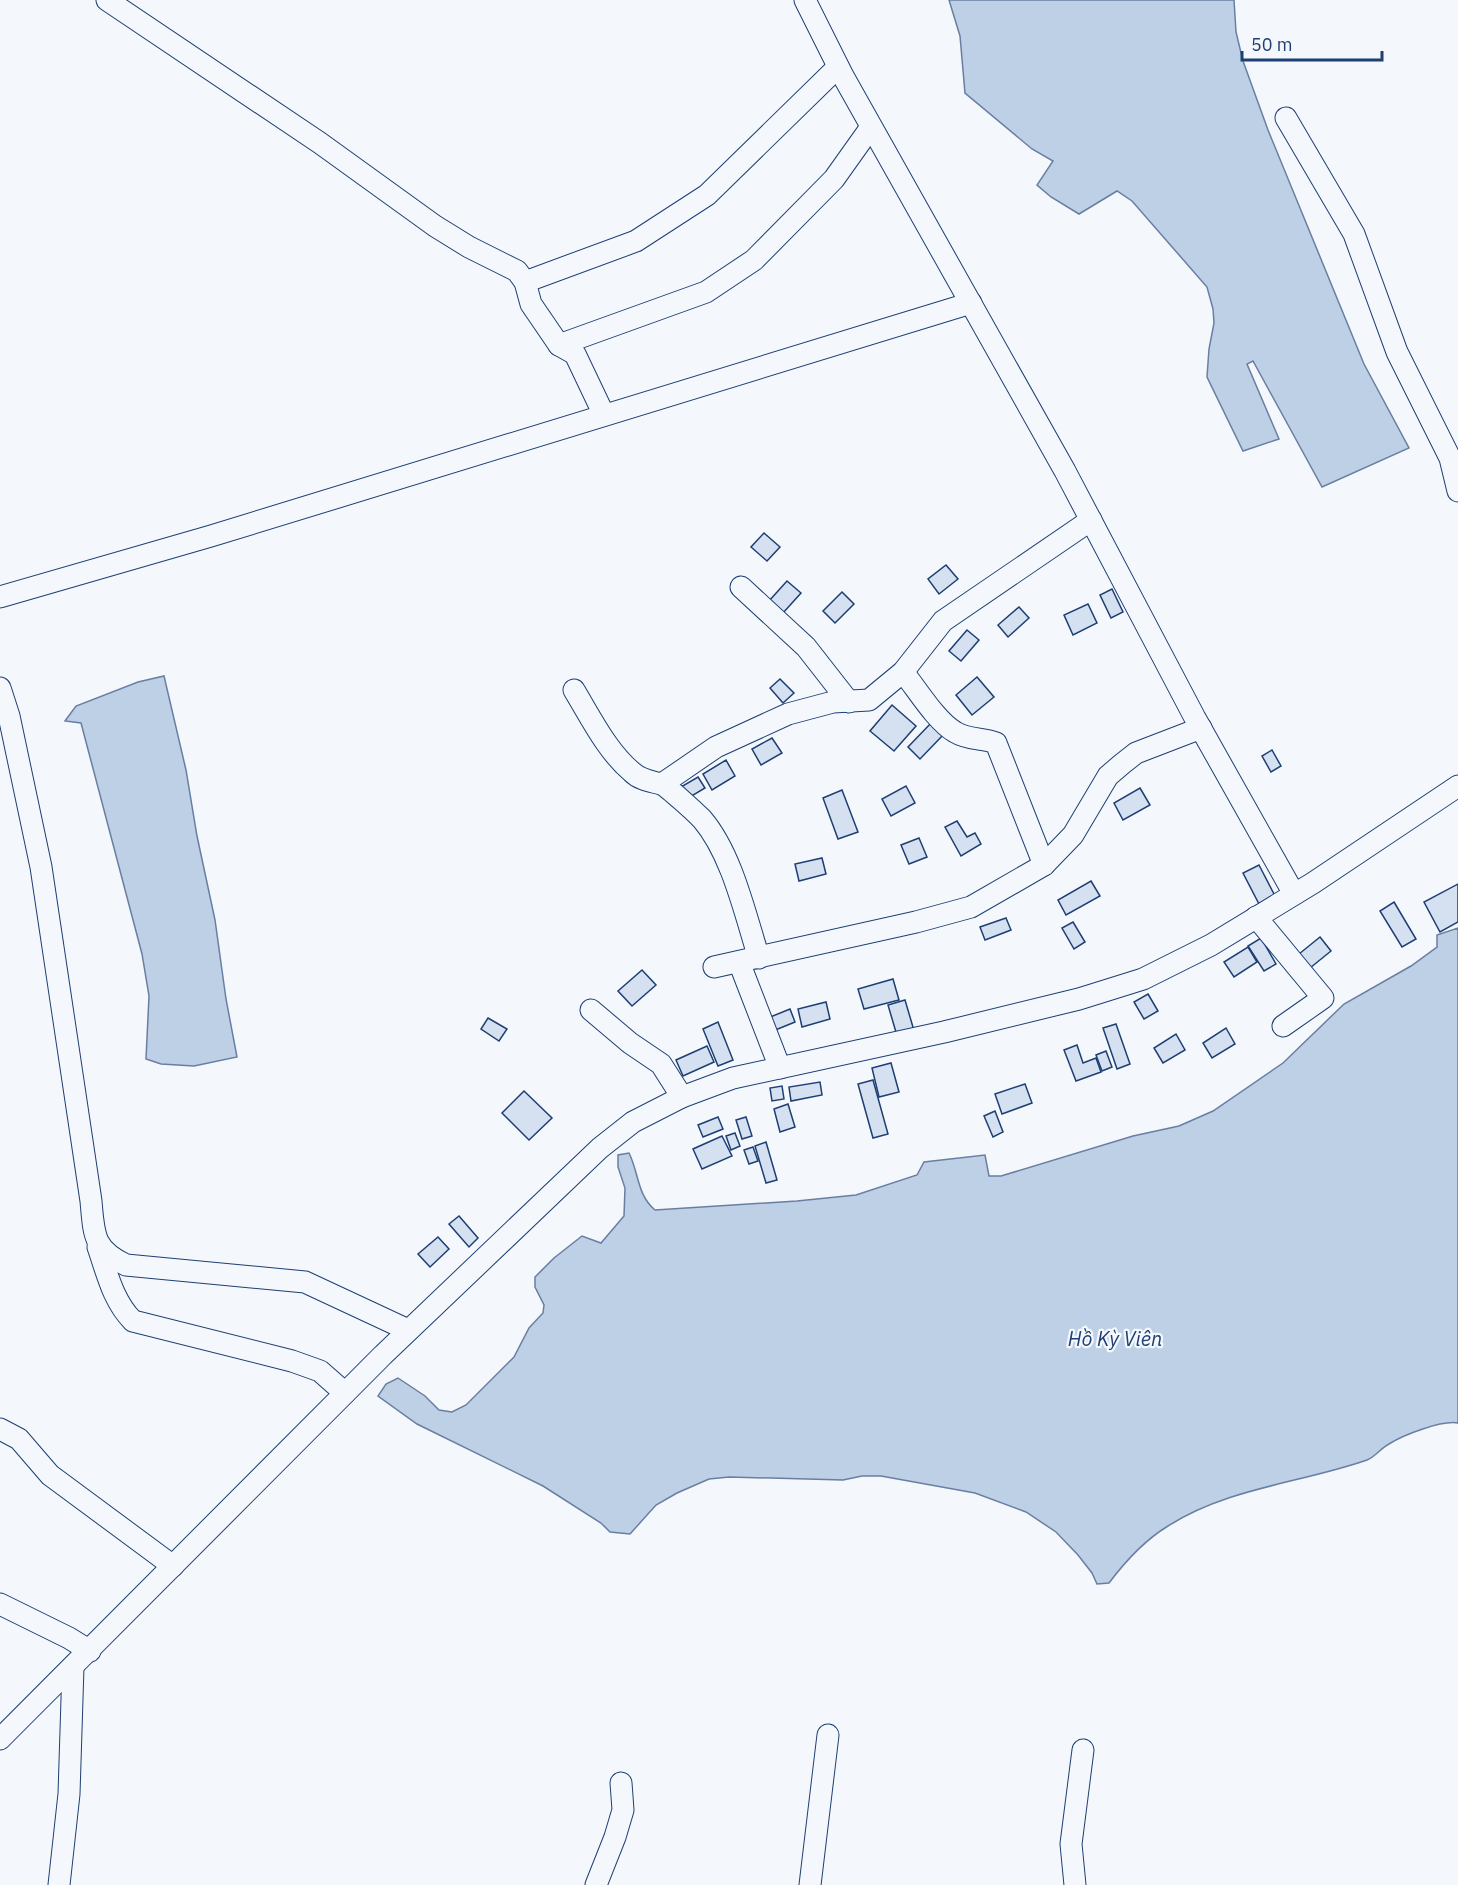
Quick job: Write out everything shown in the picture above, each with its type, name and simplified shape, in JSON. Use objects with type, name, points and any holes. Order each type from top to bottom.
[{"type":"street","points":[[107,0],[320,143],[435,226],[469,247],[517,271],[525,282],[531,304],[559,345],[575,354],[604,415]]},
{"type":"street","points":[[805,0],[838,67],[1091,520],[1201,728],[1294,894]]},
{"type":"street","points":[[525,282],[636,241],[707,195],[838,67]]},
{"type":"street","points":[[1286,118],[1354,234],[1397,352],[1450,458],[1458,491]]},
{"type":"street","points":[[559,345],[705,292],[746,266],[834,179],[871,126]]},
{"type":"street","points":[[0,597],[211,536],[971,303]]},
{"type":"street","points":[[662,784],[716,747],[788,714],[833,702],[869,700],[903,672],[943,621],[1091,520]]},
{"type":"street","points":[[741,587],[806,646],[849,702]]},
{"type":"street","points":[[903,672],[941,720],[955,732],[977,740],[996,743],[1044,865]]},
{"type":"street","points":[[0,688],[9,716],[41,867],[91,1201],[93,1234],[122,1311],[133,1321],[292,1361],[320,1371],[345,1393]]},
{"type":"street","points":[[574,690],[617,757],[631,772],[640,779],[662,784],[701,819],[716,839],[734,881],[749,960],[780,1068]]},
{"type":"street","points":[[714,967],[916,922],[971,907],[1044,865],[1072,835],[1108,776],[1136,753],[1201,728]]},
{"type":"street","points":[[0,1739],[408,1330],[600,1148],[633,1122],[682,1097],[733,1078],[956,1029],[1079,999],[1143,979],[1211,945],[1294,894],[1458,786]]},
{"type":"street","points":[[1256,917],[1323,998],[1283,1026]]},
{"type":"street","points":[[591,1010],[630,1043],[661,1064],[682,1097]]},
{"type":"street","points":[[97,1243],[107,1254],[126,1265],[305,1282],[408,1330]]},
{"type":"street","points":[[0,1429],[19,1439],[50,1474],[173,1566]]},
{"type":"street","points":[[0,1604],[69,1638],[90,1651]]},
{"type":"street","points":[[59,1885],[69,1794],[74,1667]]},
{"type":"street","points":[[810,1885],[828,1736]]},
{"type":"street","points":[[1075,1885],[1071,1844],[1083,1750]]},
{"type":"street","points":[[596,1885],[623,1810],[621,1783]]},
{"type":"water","points":[[949,0],[1234,0],[1236,32],[1243,61],[1268,130],[1364,364],[1409,448],[1322,487],[1253,361],[1247,364],[1279,439],[1243,451],[1207,377],[1214,323],[1207,287],[1132,201],[1117,191],[1079,214],[1051,197],[1037,185],[1053,161],[1032,149],[965,93],[960,36]]},
{"type":"water","points":[[164,676],[186,770],[215,920],[237,1057],[194,1066],[161,1064],[146,1059],[149,996],[142,954],[81,723],[65,721],[76,706],[138,682]]},
{"type":"water","name":"Hồ Kỳ Viên","points":[[1458,928],[1458,1423],[1433,1426],[1395,1440],[1367,1460],[1239,1494],[1191,1513],[1151,1538],[1128,1560],[1109,1583],[1097,1584],[1092,1573],[1078,1555],[1056,1532],[1026,1512],[975,1493],[881,1476],[862,1476],[843,1480],[729,1477],[709,1479],[656,1505],[630,1534],[610,1532],[601,1523],[543,1486],[417,1424],[378,1396],[386,1384],[398,1378],[425,1396],[439,1410],[452,1412],[466,1405],[514,1357],[529,1328],[543,1313],[544,1305],[535,1287],[535,1277],[554,1258],[582,1236],[601,1243],[624,1216],[625,1188],[618,1167],[618,1155],[629,1153],[645,1198],[655,1210],[856,1195],[917,1175],[924,1162],[985,1155],[989,1176],[1001,1176],[1133,1136],[1179,1126],[1213,1111],[1283,1063],[1344,1004],[1411,966],[1437,947],[1437,935]]},
{"type":"building","points":[[764,533],[780,547],[767,561],[751,547]]},
{"type":"building","points":[[946,565],[958,579],[939,594],[928,579]]},
{"type":"building","points":[[787,581],[801,593],[783,613],[769,601]]},
{"type":"building","points":[[1112,589],[1123,612],[1111,618],[1100,595]]},
{"type":"building","points":[[842,592],[854,604],[835,623],[823,611]]},
{"type":"building","points":[[1088,604],[1097,623],[1073,635],[1064,615]]},
{"type":"building","points":[[1019,607],[1029,618],[1008,637],[998,625]]},
{"type":"building","points":[[967,630],[979,640],[961,661],[949,651]]},
{"type":"building","points":[[977,677],[994,697],[972,715],[956,695]]},
{"type":"building","points":[[780,679],[794,693],[783,703],[770,688]]},
{"type":"building","points":[[892,705],[916,726],[894,751],[870,731]]},
{"type":"building","points":[[932,722],[944,734],[920,759],[908,747]]},
{"type":"building","points":[[772,738],[782,753],[761,765],[752,749]]},
{"type":"building","points":[[1272,750],[1281,766],[1271,772],[1262,756]]},
{"type":"building","points":[[726,760],[735,776],[712,790],[703,774]]},
{"type":"building","points":[[698,777],[705,788],[690,797],[674,791]]},
{"type":"building","points":[[906,786],[915,803],[891,816],[882,799]]},
{"type":"building","points":[[1140,788],[1150,805],[1123,820],[1114,803]]},
{"type":"building","points":[[842,790],[858,832],[838,839],[823,798]]},
{"type":"building","points":[[957,821],[967,837],[975,833],[981,844],[961,856],[945,827]]},
{"type":"building","points":[[919,838],[927,857],[909,864],[901,845]]},
{"type":"building","points":[[822,858],[826,874],[799,881],[795,864]]},
{"type":"building","points":[[1259,865],[1275,896],[1259,904],[1243,873]]},
{"type":"building","points":[[1091,881],[1100,896],[1066,915],[1058,900]]},
{"type":"building","points":[[1458,884],[1458,922],[1440,932],[1424,902]]},
{"type":"building","points":[[1394,902],[1416,939],[1402,947],[1380,911]]},
{"type":"building","points":[[1006,918],[1011,930],[985,940],[980,927]]},
{"type":"building","points":[[1073,922],[1085,942],[1074,949],[1062,928]]},
{"type":"building","points":[[1320,937],[1331,951],[1310,968],[1299,954]]},
{"type":"building","points":[[1261,938],[1276,964],[1264,971],[1248,946]]},
{"type":"building","points":[[1248,947],[1257,962],[1234,977],[1224,962]]},
{"type":"building","points":[[642,970],[656,985],[632,1006],[618,991]]},
{"type":"building","points":[[893,979],[899,1000],[864,1009],[858,989]]},
{"type":"building","points":[[1148,994],[1158,1011],[1144,1019],[1134,1002]]},
{"type":"building","points":[[905,1000],[915,1034],[898,1039],[888,1005]]},
{"type":"building","points":[[826,1002],[830,1019],[802,1027],[798,1009]]},
{"type":"building","points":[[790,1009],[795,1022],[768,1033],[763,1020]]},
{"type":"building","points":[[488,1018],[507,1029],[499,1041],[481,1029]]},
{"type":"building","points":[[718,1022],[733,1060],[718,1066],[703,1029]]},
{"type":"building","points":[[1116,1024],[1130,1064],[1117,1069],[1103,1028]]},
{"type":"building","points":[[1226,1028],[1235,1044],[1212,1058],[1203,1043]]},
{"type":"building","points":[[1176,1034],[1185,1050],[1163,1063],[1154,1048]]},
{"type":"building","points":[[1077,1045],[1083,1063],[1096,1058],[1101,1072],[1076,1081],[1064,1050]]},
{"type":"building","points":[[707,1046],[714,1062],[683,1076],[676,1060]]},
{"type":"building","points":[[1106,1051],[1112,1067],[1102,1071],[1096,1055]]},
{"type":"building","points":[[891,1063],[899,1092],[879,1097],[872,1068]]},
{"type":"building","points":[[873,1080],[888,1134],[873,1138],[858,1084]]},
{"type":"building","points":[[820,1082],[822,1095],[791,1101],[789,1087]]},
{"type":"building","points":[[1025,1084],[1032,1103],[1002,1114],[995,1094]]},
{"type":"building","points":[[782,1086],[784,1099],[772,1101],[770,1088]]},
{"type":"building","points":[[524,1091],[552,1118],[529,1140],[502,1113]]},
{"type":"building","points":[[788,1104],[795,1127],[780,1132],[774,1109]]},
{"type":"building","points":[[995,1111],[1003,1132],[993,1137],[984,1116]]},
{"type":"building","points":[[718,1117],[723,1129],[703,1137],[698,1125]]},
{"type":"building","points":[[746,1117],[752,1136],[742,1139],[736,1120]]},
{"type":"building","points":[[735,1133],[740,1146],[731,1150],[726,1136]]},
{"type":"building","points":[[722,1136],[732,1156],[702,1169],[693,1149]]},
{"type":"building","points":[[766,1142],[777,1180],[766,1183],[755,1146]]},
{"type":"building","points":[[753,1147],[758,1161],[749,1164],[744,1150]]},
{"type":"building","points":[[459,1216],[478,1238],[469,1247],[449,1224]]},
{"type":"building","points":[[438,1237],[449,1249],[430,1267],[418,1254]]}]
